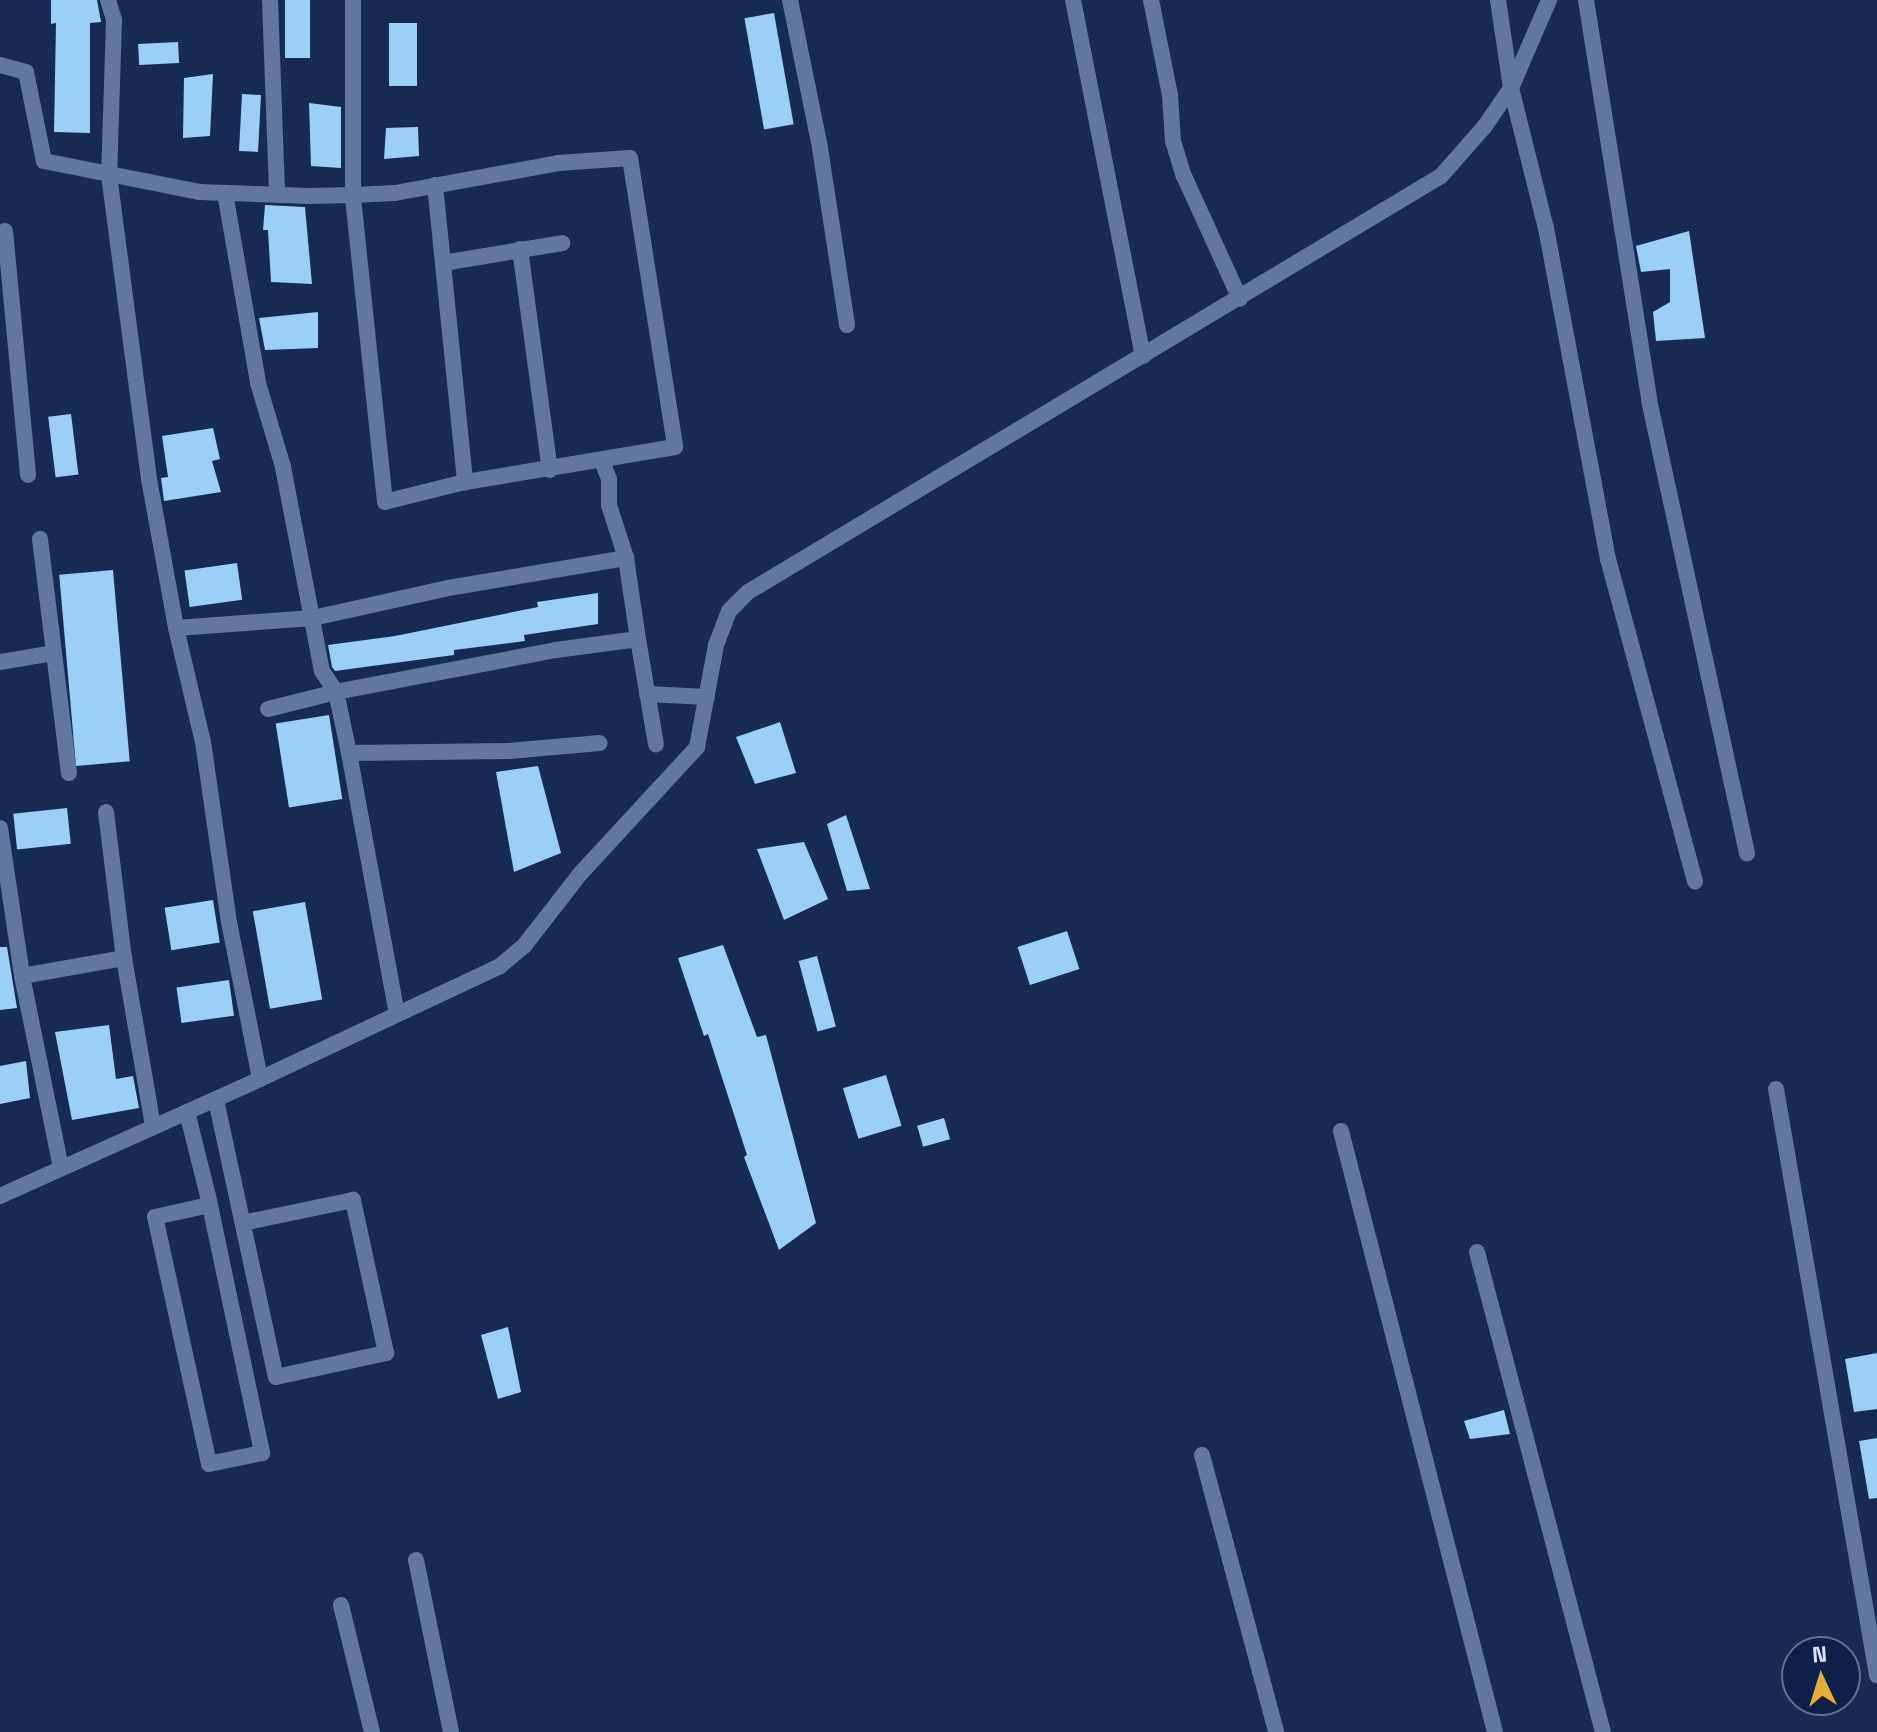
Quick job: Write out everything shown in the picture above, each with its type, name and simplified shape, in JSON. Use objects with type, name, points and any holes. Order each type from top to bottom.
[{"type":"street","points":[[108,0],[114,20],[109,175],[149,479],[176,628],[203,742],[229,922],[260,1079]]},
{"type":"street","points":[[270,0],[277,195]]},
{"type":"street","points":[[0,65],[26,72],[44,161],[199,192],[277,195],[353,195],[395,193],[558,163],[630,158],[675,447],[465,482],[385,502],[353,195],[353,0]]},
{"type":"street","points":[[790,0],[820,148],[847,325]]},
{"type":"street","points":[[1073,0],[1143,356]]},
{"type":"street","points":[[1151,0],[1170,95],[1173,141],[1184,176],[1240,299]]},
{"type":"street","points":[[1498,0],[1511,88],[1546,228],[1608,559],[1695,881]]},
{"type":"street","points":[[0,1196],[216,1100],[500,966],[524,946],[580,874],[697,747],[716,645],[729,611],[748,592],[1441,176],[1485,126],[1511,88],[1549,0]]},
{"type":"street","points":[[1586,0],[1649,400],[1747,854]]},
{"type":"street","points":[[435,185],[465,482]]},
{"type":"street","points":[[225,193],[258,383],[283,467],[322,671],[336,692],[349,753],[397,1015]]},
{"type":"street","points":[[5,231],[8,343],[28,475]]},
{"type":"street","points":[[443,263],[562,243]]},
{"type":"street","points":[[520,249],[550,470]]},
{"type":"street","points":[[602,461],[609,479],[609,505],[626,558],[656,744]]},
{"type":"street","points":[[40,539],[69,773]]},
{"type":"street","points":[[176,628],[313,618],[448,588],[626,558]]},
{"type":"street","points":[[268,709],[336,692],[556,650],[638,639]]},
{"type":"street","points":[[0,662],[54,653]]},
{"type":"street","points":[[647,694],[707,697]]},
{"type":"street","points":[[349,753],[509,751],[600,743]]},
{"type":"street","points":[[106,812],[124,958],[153,1126]]},
{"type":"street","points":[[0,828],[22,976],[61,1168]]},
{"type":"street","points":[[22,976],[124,958]]},
{"type":"street","points":[[1776,1089],[1877,1675]]},
{"type":"street","points":[[216,1100],[276,1377],[386,1353],[353,1200],[243,1223]]},
{"type":"street","points":[[187,1112],[209,1205],[262,1453],[209,1464],[155,1217],[209,1205]]},
{"type":"street","points":[[1341,1131],[1495,1732]]},
{"type":"street","points":[[1477,1252],[1603,1732]]},
{"type":"street","points":[[1202,1455],[1276,1732]]},
{"type":"street","points":[[416,1560],[451,1732]]},
{"type":"street","points":[[341,1605],[372,1732]]},
{"type":"building","points":[[51,0],[97,0],[101,22],[90,23],[90,133],[54,132],[56,23],[51,24]]},
{"type":"building","points":[[285,0],[310,0],[310,58],[285,58]]},
{"type":"building","points":[[774,13],[794,124],[764,129],[744,18]]},
{"type":"building","points":[[389,23],[417,23],[417,86],[389,86]]},
{"type":"building","points":[[178,42],[179,63],[139,65],[138,44]]},
{"type":"building","points":[[213,74],[210,136],[183,138],[184,78]]},
{"type":"building","points":[[242,94],[261,95],[258,152],[239,151]]},
{"type":"building","points":[[309,103],[341,107],[341,168],[311,166]]},
{"type":"building","points":[[418,127],[419,156],[384,159],[386,128]]},
{"type":"building","points":[[265,205],[305,207],[312,284],[271,282],[268,230],[263,230]]},
{"type":"building","points":[[1689,231],[1705,338],[1656,341],[1653,312],[1670,302],[1670,269],[1641,272],[1636,246]]},
{"type":"building","points":[[318,312],[318,348],[265,350],[259,318]]},
{"type":"building","points":[[71,414],[78,475],[56,477],[48,417]]},
{"type":"building","points":[[213,428],[220,459],[212,461],[221,492],[164,501],[161,478],[168,477],[162,436]]},
{"type":"building","points":[[237,563],[242,600],[190,607],[185,570]]},
{"type":"building","points":[[113,570],[130,761],[76,766],[59,575]]},
{"type":"building","points":[[598,593],[598,624],[524,635],[525,641],[454,650],[454,655],[335,671],[332,667],[328,645],[395,636],[538,607],[537,602]]},
{"type":"building","points":[[329,715],[342,799],[289,807],[276,723]]},
{"type":"building","points":[[780,722],[796,773],[755,784],[736,737]]},
{"type":"building","points":[[538,766],[561,853],[514,872],[496,772]]},
{"type":"building","points":[[67,808],[71,844],[17,849],[13,814]]},
{"type":"building","points":[[846,815],[870,889],[847,891],[827,824]]},
{"type":"building","points":[[804,842],[828,899],[784,920],[757,849]]},
{"type":"building","points":[[213,900],[220,942],[171,950],[165,908]]},
{"type":"building","points":[[305,902],[322,999],[270,1009],[253,911]]},
{"type":"building","points":[[1067,931],[1079,969],[1030,985],[1018,947]]},
{"type":"building","points":[[723,945],[757,1037],[766,1035],[816,1223],[779,1250],[744,1157],[747,1155],[708,1034],[704,1036],[678,958]]},
{"type":"building","points":[[0,947],[7,947],[17,1008],[0,1010]]},
{"type":"building","points":[[817,956],[836,1027],[818,1031],[799,961]]},
{"type":"building","points":[[229,980],[234,1016],[182,1023],[177,987]]},
{"type":"building","points":[[109,1025],[116,1079],[133,1076],[139,1108],[72,1120],[55,1032]]},
{"type":"building","points":[[26,1061],[30,1098],[0,1104],[0,1066]]},
{"type":"building","points":[[886,1075],[901,1126],[858,1139],[843,1088]]},
{"type":"building","points":[[944,1118],[950,1139],[923,1147],[917,1126]]},
{"type":"building","points":[[508,1327],[521,1392],[498,1399],[481,1335]]},
{"type":"building","points":[[1877,1353],[1877,1409],[1854,1412],[1845,1359]]},
{"type":"building","points":[[1504,1410],[1510,1434],[1470,1439],[1464,1421]]},
{"type":"building","points":[[1877,1438],[1877,1498],[1869,1499],[1859,1441]]}]
